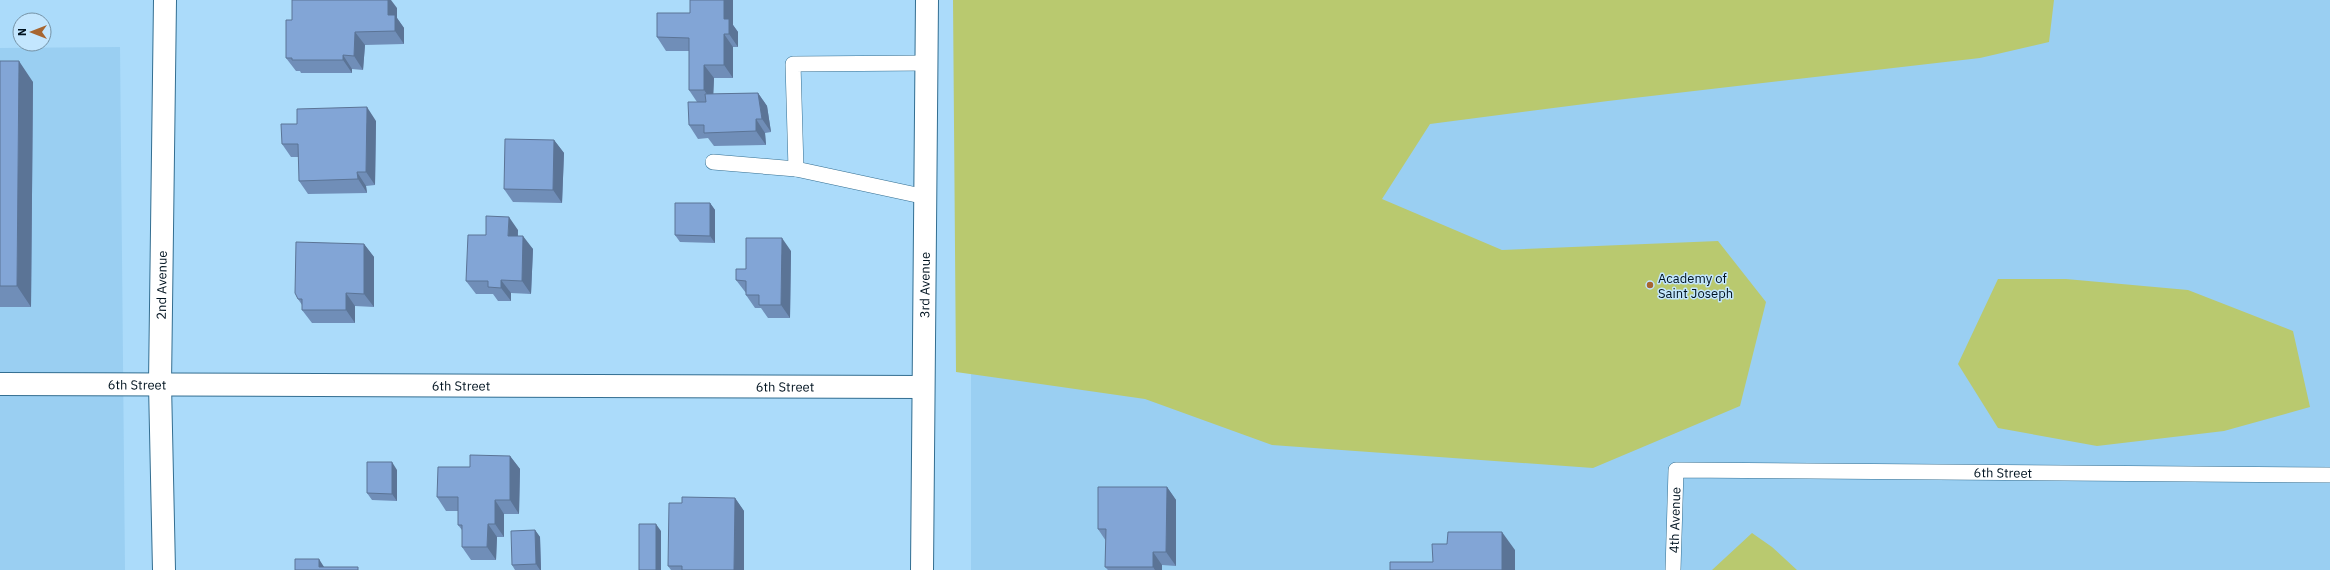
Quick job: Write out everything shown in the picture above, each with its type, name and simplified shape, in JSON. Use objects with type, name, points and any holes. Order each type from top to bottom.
[{"type":"street","name":"2nd Avenue","points":[[164,570],[160,384],[165,0]]},
{"type":"street","name":"3rd Avenue","points":[[922,570],[927,0]]},
{"type":"street","name":"6th Street","points":[[0,384],[923,387]]},
{"type":"lane","points":[[796,169],[793,64],[927,64]]},
{"type":"lane","points":[[713,162],[796,169],[926,197]]},
{"type":"lane","name":"6th Street","points":[[1676,470],[2330,475]]},
{"type":"lane","name":"4th Avenue","points":[[1673,570],[1676,470]]},
{"type":"shaded area","name":"Academy of Saint Joseph","points":[[971,0],[2330,0],[2330,570],[971,570]]},
{"type":"shaded area","points":[[120,47],[125,570],[0,570],[0,48],[12,48],[12,52],[52,52],[52,48]]},
{"type":"green space","points":[[953,0],[2054,0],[2049,42],[1980,58],[1608,101],[1430,124],[1382,199],[1502,250],[1718,241],[1766,302],[1740,406],[1593,468],[1272,445],[1145,399],[956,372]]},
{"type":"green space","points":[[1998,279],[2066,279],[2188,290],[2293,331],[2310,407],[2224,431],[2097,446],[1998,428],[1958,364]]},
{"type":"green space","points":[[1752,533],[1772,547],[1797,570],[1712,570]]},
{"type":"building","points":[[292,0],[388,0],[388,15],[395,15],[395,31],[355,32],[354,56],[343,55],[343,60],[292,60],[292,58],[286,58],[286,20],[292,20]]},
{"type":"building","points":[[690,0],[724,0],[724,19],[729,19],[729,34],[724,34],[724,65],[704,65],[704,90],[689,90],[689,38],[657,37],[657,13],[690,13]]},
{"type":"building","points":[[0,61],[19,61],[17,286],[0,286]]},
{"type":"building","points":[[758,93],[762,119],[756,119],[756,131],[704,133],[704,125],[689,125],[688,102],[706,102],[705,94]]},
{"type":"building","points":[[367,107],[366,172],[357,172],[358,179],[299,181],[298,144],[282,144],[281,124],[297,124],[297,109]]},
{"type":"building","points":[[505,139],[554,140],[553,190],[504,189]]},
{"type":"building","points":[[675,203],[710,203],[710,236],[675,235]]},
{"type":"building","points":[[486,216],[509,217],[508,236],[523,236],[522,281],[501,280],[501,288],[488,287],[488,281],[466,281],[468,235],[486,235]]},
{"type":"building","points":[[746,238],[782,238],[781,305],[759,305],[759,295],[746,295],[746,281],[736,280],[736,269],[746,269]]},
{"type":"building","points":[[296,242],[364,244],[364,294],[346,293],[346,310],[302,310],[302,299],[298,299],[295,293]]},
{"type":"building","points":[[470,455],[510,456],[510,500],[495,500],[495,524],[488,524],[487,547],[462,547],[462,525],[458,525],[458,497],[437,497],[438,467],[470,467]]},
{"type":"building","points":[[367,462],[392,462],[392,494],[367,493]]},
{"type":"building","points":[[1098,487],[1167,487],[1166,552],[1153,552],[1153,567],[1105,567],[1106,529],[1098,529]]},
{"type":"building","points":[[682,497],[735,498],[734,570],[682,570],[682,566],[668,566],[669,503],[682,503]]},
{"type":"building","points":[[639,524],[656,524],[656,570],[639,570]]},
{"type":"building","points":[[535,530],[536,564],[512,565],[511,531]]},
{"type":"building","points":[[1448,532],[1502,532],[1502,570],[1390,570],[1390,562],[1433,562],[1432,544],[1447,544]]},
{"type":"building","points":[[295,559],[319,559],[319,567],[358,567],[358,570],[295,570]]},
{"type":"place","name":"Academy of Saint Joseph","points":[[1650,285]]}]
